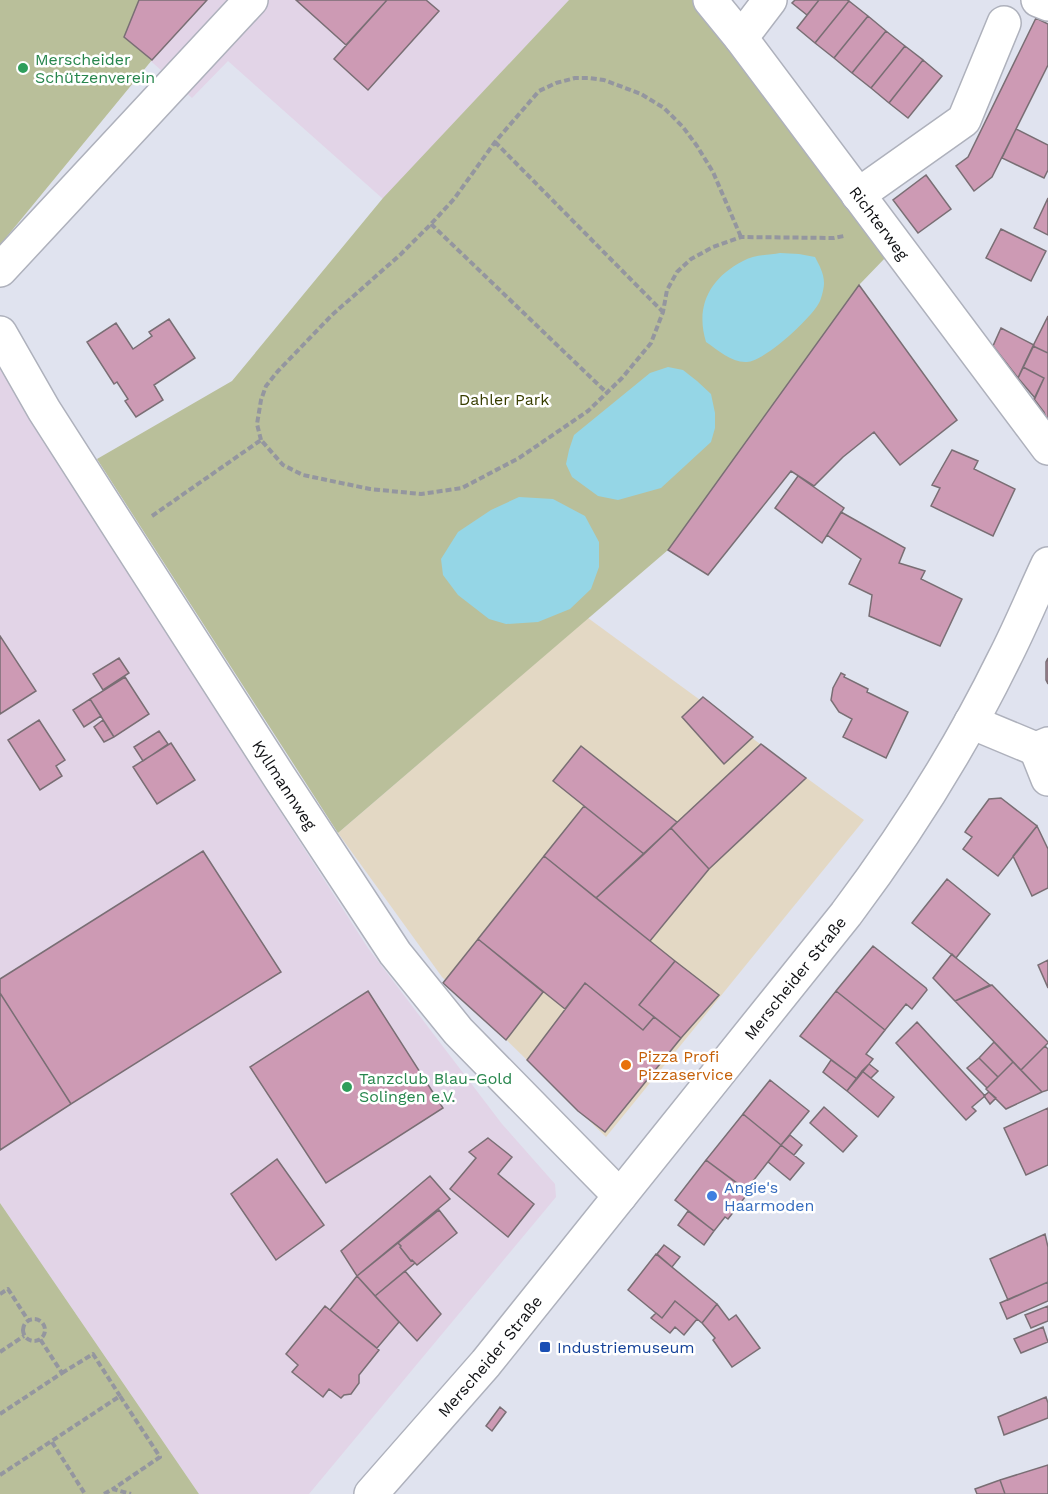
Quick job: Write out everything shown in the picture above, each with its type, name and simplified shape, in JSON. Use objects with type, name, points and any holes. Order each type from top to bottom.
[{"type":"street","points":[[0,270],[251,0]]},
{"type":"street","name":"Richterweg","points":[[710,0],[741,38],[1048,448]]},
{"type":"street","points":[[741,38],[770,0]]},
{"type":"street","points":[[1038,0],[1048,4]]},
{"type":"street","points":[[858,195],[964,120],[1004,23]]},
{"type":"street","name":"Kyllmannweg","points":[[0,333],[44,410],[394,953],[458,1031],[620,1196]]},
{"type":"street","name":"Merscheider Straße","points":[[371,1494],[486,1363],[874,877],[971,722],[1005,658],[1048,564]]},
{"type":"street","points":[[971,722],[1042,746],[1048,779]]},
{"type":"path","points":[[741,237],[713,172],[683,127],[664,108],[641,94],[604,80],[575,78],[556,83],[539,92],[495,142],[454,199],[402,254],[332,315],[278,371],[266,386],[261,400],[257,424],[261,440],[283,465],[303,475],[370,489],[421,494],[462,488],[519,458],[588,411],[607,393],[651,343],[663,312],[667,290],[677,272],[691,259],[713,247],[741,237],[834,238],[845,236]]},
{"type":"path","points":[[495,142],[663,312]]},
{"type":"path","points":[[430,224],[607,393]]},
{"type":"path","points":[[124,535],[261,440]]},
{"type":"path","points":[[0,1294],[8,1289],[28,1320]]},
{"type":"path","points":[[35,1319],[42,1322],[45,1329],[40,1339],[34,1341],[24,1336],[22,1329],[24,1322],[35,1319]]},
{"type":"path","points":[[0,1352],[24,1336]]},
{"type":"path","points":[[40,1339],[62,1373]]},
{"type":"path","points":[[0,1414],[93,1354],[160,1457],[104,1494]]},
{"type":"path","points":[[0,1475],[120,1396]]},
{"type":"path","points":[[52,1442],[85,1494]]},
{"type":"path","points":[[112,1489],[131,1494]]},
{"type":"shaded area","points":[[137,0],[569,0],[383,199],[228,61],[192,98],[124,37]]},
{"type":"shaded area","points":[[0,369],[368,948],[502,1124],[555,1184],[556,1197],[309,1494],[199,1494],[0,1203]]},
{"type":"shaded area","points":[[588,618],[864,820],[606,1137],[442,977],[338,833]]},
{"type":"green space","points":[[0,0],[139,0],[124,37],[152,60],[0,245]]},
{"type":"green space","name":"Dahler Park","points":[[569,0],[692,0],[887,256],[859,285],[668,550],[338,833],[97,459],[232,381],[383,198]]},
{"type":"green space","points":[[0,1203],[199,1494],[0,1494]]},
{"type":"water","points":[[780,253],[815,257],[824,279],[820,301],[799,327],[765,354],[747,362],[731,358],[706,342],[702,317],[708,294],[722,276],[743,261],[756,256]]},
{"type":"water","points":[[668,367],[683,370],[711,394],[715,428],[711,442],[661,488],[618,500],[598,496],[572,477],[566,464],[574,435],[650,373]]},
{"type":"water","points":[[519,497],[553,499],[585,516],[599,542],[599,567],[591,589],[570,609],[538,622],[506,624],[489,619],[458,595],[443,575],[441,559],[458,532],[491,510]]},
{"type":"building","points":[[139,0],[207,0],[152,60],[124,37]]},
{"type":"building","points":[[296,0],[387,0],[346,45]]},
{"type":"building","points":[[387,0],[426,0],[439,11],[368,90],[334,59]]},
{"type":"building","points":[[795,0],[819,0],[807,15],[792,3]]},
{"type":"building","points":[[819,0],[849,1],[815,43],[797,28]]},
{"type":"building","points":[[849,1],[868,16],[834,58],[815,43]]},
{"type":"building","points":[[868,16],[886,31],[852,73],[834,58]]},
{"type":"building","points":[[1036,18],[1048,24],[1048,65],[992,177],[974,191],[956,166],[968,157]]},
{"type":"building","points":[[886,31],[905,46],[871,88],[852,73]]},
{"type":"building","points":[[905,46],[923,60],[889,103],[871,88]]},
{"type":"building","points":[[923,60],[942,76],[908,118],[889,103]]},
{"type":"building","points":[[1016,129],[1048,145],[1048,170],[1044,178],[1002,158]]},
{"type":"building","points":[[926,175],[951,209],[918,233],[893,200]]},
{"type":"building","points":[[1048,198],[1048,235],[1034,228]]},
{"type":"building","points":[[1001,229],[1046,251],[1031,281],[986,258]]},
{"type":"building","points":[[859,285],[957,420],[900,465],[874,432],[843,457],[814,486],[791,471],[708,575],[668,550]]},
{"type":"building","points":[[1048,316],[1048,353],[1033,346]]},
{"type":"building","points":[[169,319],[195,358],[154,385],[163,400],[136,417],[125,401],[128,399],[117,382],[114,384],[87,342],[116,323],[133,349],[152,336],[149,332]]},
{"type":"building","points":[[1001,328],[1034,345],[1018,378],[993,346]]},
{"type":"building","points":[[1033,346],[1048,353],[1048,419],[1034,399],[1044,378],[1023,367]]},
{"type":"building","points":[[1023,367],[1044,378],[1035,398],[1018,378]]},
{"type":"building","points":[[952,450],[978,461],[974,469],[1015,489],[993,536],[931,506],[940,488],[932,485]]},
{"type":"building","points":[[798,476],[844,508],[822,543],[775,508]]},
{"type":"building","points":[[841,512],[905,548],[899,563],[925,571],[921,579],[962,599],[940,646],[869,616],[872,595],[849,584],[861,559],[827,535]]},
{"type":"building","points":[[0,636],[36,691],[0,714]]},
{"type":"building","points":[[119,658],[129,673],[103,690],[93,674]]},
{"type":"building","points":[[1048,658],[1048,684],[1046,662]]},
{"type":"building","points":[[841,673],[845,675],[844,677],[868,689],[867,692],[908,712],[886,758],[843,737],[852,719],[839,712],[831,700],[833,688]]},
{"type":"building","points":[[125,677],[149,714],[114,737],[90,699]]},
{"type":"building","points":[[703,697],[753,737],[724,764],[682,717]]},
{"type":"building","points":[[90,699],[101,716],[84,727],[73,710]]},
{"type":"building","points":[[39,720],[65,760],[56,766],[62,776],[40,790],[8,740]]},
{"type":"building","points":[[103,720],[114,737],[104,742],[94,727]]},
{"type":"building","points":[[159,731],[168,744],[143,761],[134,747]]},
{"type":"building","points":[[171,743],[195,780],[157,804],[133,767]]},
{"type":"building","points":[[761,744],[806,778],[709,869],[671,828]]},
{"type":"building","points":[[581,746],[677,822],[644,854],[553,781]]},
{"type":"building","points":[[1001,798],[1037,826],[998,876],[963,849],[972,837],[965,832],[989,799]]},
{"type":"building","points":[[584,806],[644,854],[596,898],[544,856]]},
{"type":"building","points":[[1037,826],[1048,849],[1048,888],[1032,896],[1013,856]]},
{"type":"building","points":[[671,828],[709,869],[650,941],[596,898]]},
{"type":"building","points":[[203,851],[281,972],[71,1104],[0,993],[0,979]]},
{"type":"building","points":[[544,856],[675,961],[639,1005],[654,1017],[643,1030],[585,983],[565,1009],[478,939]]},
{"type":"building","points":[[947,879],[990,914],[956,958],[912,923]]},
{"type":"building","points":[[478,939],[543,992],[506,1040],[443,983]]},
{"type":"building","points":[[873,946],[927,990],[912,1009],[906,1004],[885,1030],[836,991]]},
{"type":"building","points":[[952,954],[990,985],[955,1001],[933,978]]},
{"type":"building","points":[[1048,960],[1048,988],[1038,965]]},
{"type":"building","points":[[675,961],[719,995],[681,1038],[639,1005]]},
{"type":"building","points":[[585,983],[643,1030],[654,1017],[681,1038],[605,1132],[578,1111],[527,1060]]},
{"type":"building","points":[[992,985],[1048,1042],[1021,1070],[955,1001]]},
{"type":"building","name":"Tanzclub Blau-Gold Solingen e.V.","points":[[368,991],[443,1108],[326,1183],[250,1067]]},
{"type":"building","points":[[836,991],[885,1030],[866,1054],[873,1059],[857,1079],[800,1036]]},
{"type":"building","points":[[0,993],[71,1104],[0,1150]]},
{"type":"building","points":[[917,1022],[985,1096],[972,1107],[976,1111],[966,1120],[896,1043]]},
{"type":"building","points":[[994,1042],[1013,1062],[998,1077],[979,1058]]},
{"type":"building","points":[[1045,1046],[1048,1049],[1048,1090],[1042,1092],[1021,1070]]},
{"type":"building","points":[[979,1058],[998,1077],[987,1088],[967,1068]]},
{"type":"building","points":[[831,1060],[857,1079],[847,1091],[823,1072]]},
{"type":"building","points":[[1013,1062],[1042,1092],[1006,1109],[986,1089]]},
{"type":"building","points":[[869,1064],[878,1071],[871,1078],[862,1071]]},
{"type":"building","points":[[862,1071],[894,1097],[878,1117],[847,1091]]},
{"type":"building","points":[[770,1080],[809,1111],[781,1145],[743,1114]]},
{"type":"building","points":[[989,1092],[996,1098],[990,1104],[984,1096]]},
{"type":"building","points":[[824,1107],[857,1136],[843,1152],[810,1123]]},
{"type":"building","points":[[1048,1108],[1048,1165],[1026,1175],[1004,1128]]},
{"type":"building","points":[[743,1114],[781,1145],[746,1190],[706,1160]]},
{"type":"building","points":[[790,1135],[802,1145],[794,1155],[781,1145]]},
{"type":"building","points":[[488,1138],[512,1157],[498,1174],[534,1204],[508,1237],[450,1189],[476,1158],[469,1152]]},
{"type":"building","points":[[781,1145],[804,1163],[790,1180],[768,1162]]},
{"type":"building","points":[[277,1159],[324,1225],[276,1260],[231,1194]]},
{"type":"building","name":"Angie's Haarmoden","points":[[706,1160],[749,1192],[728,1219],[725,1217],[714,1231],[675,1200]]},
{"type":"building","points":[[430,1176],[450,1199],[357,1276],[341,1251]]},
{"type":"building","points":[[439,1210],[457,1233],[417,1265],[411,1261],[398,1243]]},
{"type":"building","points":[[688,1211],[714,1231],[704,1245],[678,1225]]},
{"type":"building","points":[[1045,1234],[1048,1247],[1048,1282],[1008,1300],[990,1259]]},
{"type":"building","points":[[398,1243],[415,1263],[375,1296],[357,1276]]},
{"type":"building","points":[[664,1245],[680,1257],[672,1267],[657,1254]]},
{"type":"building","points":[[656,1254],[717,1304],[702,1323],[675,1301],[662,1318],[628,1290]]},
{"type":"building","points":[[405,1271],[441,1314],[417,1341],[375,1296]]},
{"type":"building","points":[[357,1276],[399,1322],[377,1348],[330,1310]]},
{"type":"building","points":[[1048,1282],[1048,1301],[1007,1319],[1000,1303]]},
{"type":"building","points":[[675,1301],[697,1319],[684,1335],[675,1327],[670,1333],[651,1318],[656,1313],[662,1318]]},
{"type":"building","points":[[717,1304],[729,1320],[736,1315],[760,1348],[732,1367],[713,1340],[715,1338],[702,1323]]},
{"type":"building","points":[[325,1306],[379,1350],[359,1375],[359,1383],[351,1394],[341,1398],[329,1389],[323,1397],[292,1372],[298,1365],[286,1354]]},
{"type":"building","points":[[1048,1306],[1048,1321],[1031,1328],[1025,1315]]},
{"type":"building","points":[[1043,1327],[1048,1342],[1021,1353],[1014,1339]]},
{"type":"building","points":[[1046,1397],[1048,1418],[1004,1435],[998,1417]]},
{"type":"building","points":[[500,1407],[506,1412],[492,1431],[486,1426]]},
{"type":"building","points":[[1048,1465],[1048,1494],[1005,1494],[1000,1480]]},
{"type":"building","points":[[1000,1480],[1005,1494],[977,1494],[975,1489]]},
{"type":"place","name":"Merscheider Schützenverein","points":[[23,68]]},
{"type":"place","name":"Pizza Profi Pizzaservice","points":[[626,1065]]},
{"type":"place","name":"Tanzclub Blau-Gold Solingen e.V.","points":[[347,1087]]},
{"type":"place","name":"Angie's Haarmoden","points":[[712,1196]]},
{"type":"place","name":"Industriemuseum","points":[[545,1347]]}]
